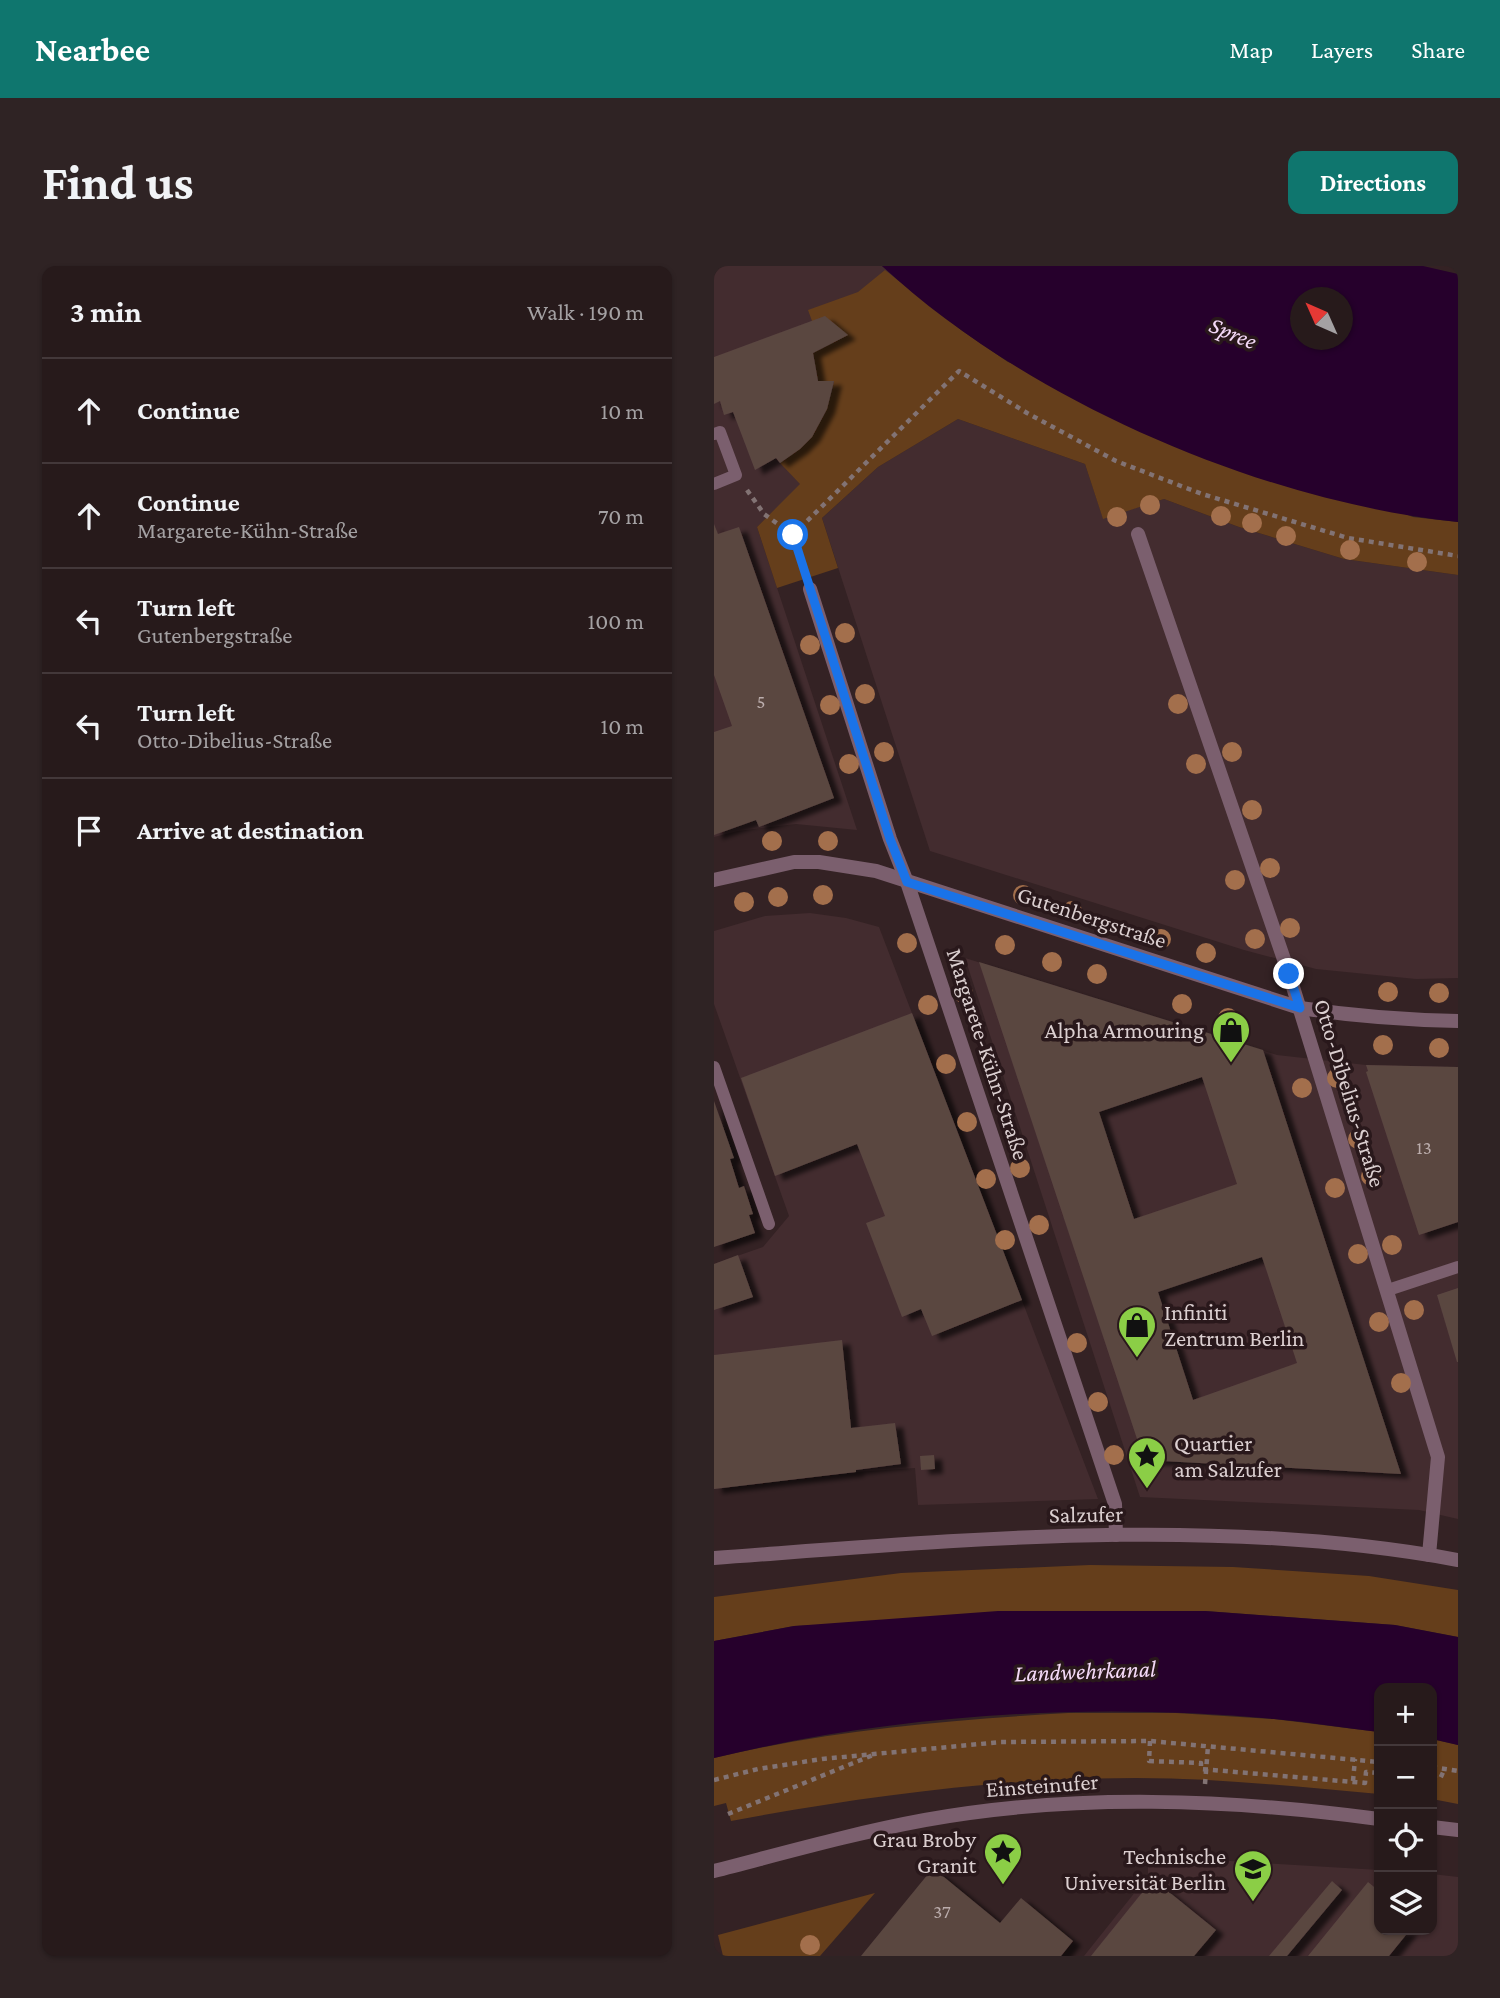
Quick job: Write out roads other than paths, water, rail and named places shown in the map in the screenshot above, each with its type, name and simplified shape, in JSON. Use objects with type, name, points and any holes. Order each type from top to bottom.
[{"type":"street","name":"Otto-Dibelius-Straße","points":[[1138,534],[1300,1008],[1438,1457],[1429,1555]]},
{"type":"street","name":"Margarete-Kühn-Straße","points":[[810,589],[890,839],[907,882],[1115,1504],[1116,1535]]},
{"type":"street","name":"Gutenbergstraße","points":[[714,880],[794,862],[819,862],[876,872],[1300,1008],[1346,1016],[1458,1021]]},
{"type":"street","name":"Salzufer","points":[[714,1558],[910,1543],[1116,1535],[1254,1538],[1346,1544],[1458,1560]]},
{"type":"street","name":"Einsteinufer","points":[[714,1871],[886,1827],[992,1811],[1079,1804],[1203,1802],[1374,1818]]},
{"type":"street","points":[[1437,1828],[1458,1830]]},
{"type":"lane","points":[[714,434],[720,432],[736,475],[714,485]]},
{"type":"lane","points":[[714,1067],[769,1224]]},
{"type":"lane","points":[[1388,1290],[1458,1267]]},
{"type":"water","name":"Spree","points":[[882,266],[1423,266],[1458,274],[1458,522],[1383,511],[1306,492],[1228,468],[1150,437],[1076,401],[1005,360],[940,315]]},
{"type":"water","name":"Landwehrkanal","points":[[998,1611],[1205,1611],[1395,1625],[1458,1637],[1458,1745],[1437,1740],[1437,1683],[1374,1683],[1374,1731],[1287,1720],[1204,1714],[1063,1712],[922,1722],[852,1731],[714,1758],[714,1641],[794,1626]]},
{"type":"place","name":"Alpha Armouring","points":[[1231,1064]]},
{"type":"place","name":"Infiniti Zentrum Berlin","points":[[1137,1359]]},
{"type":"place","name":"Quartier am Salzufer","points":[[1147,1490]]},
{"type":"place","name":"Grau Broby Granit","points":[[1003,1886]]},
{"type":"place","name":"Technische Universität Berlin","points":[[1253,1903]]}]
